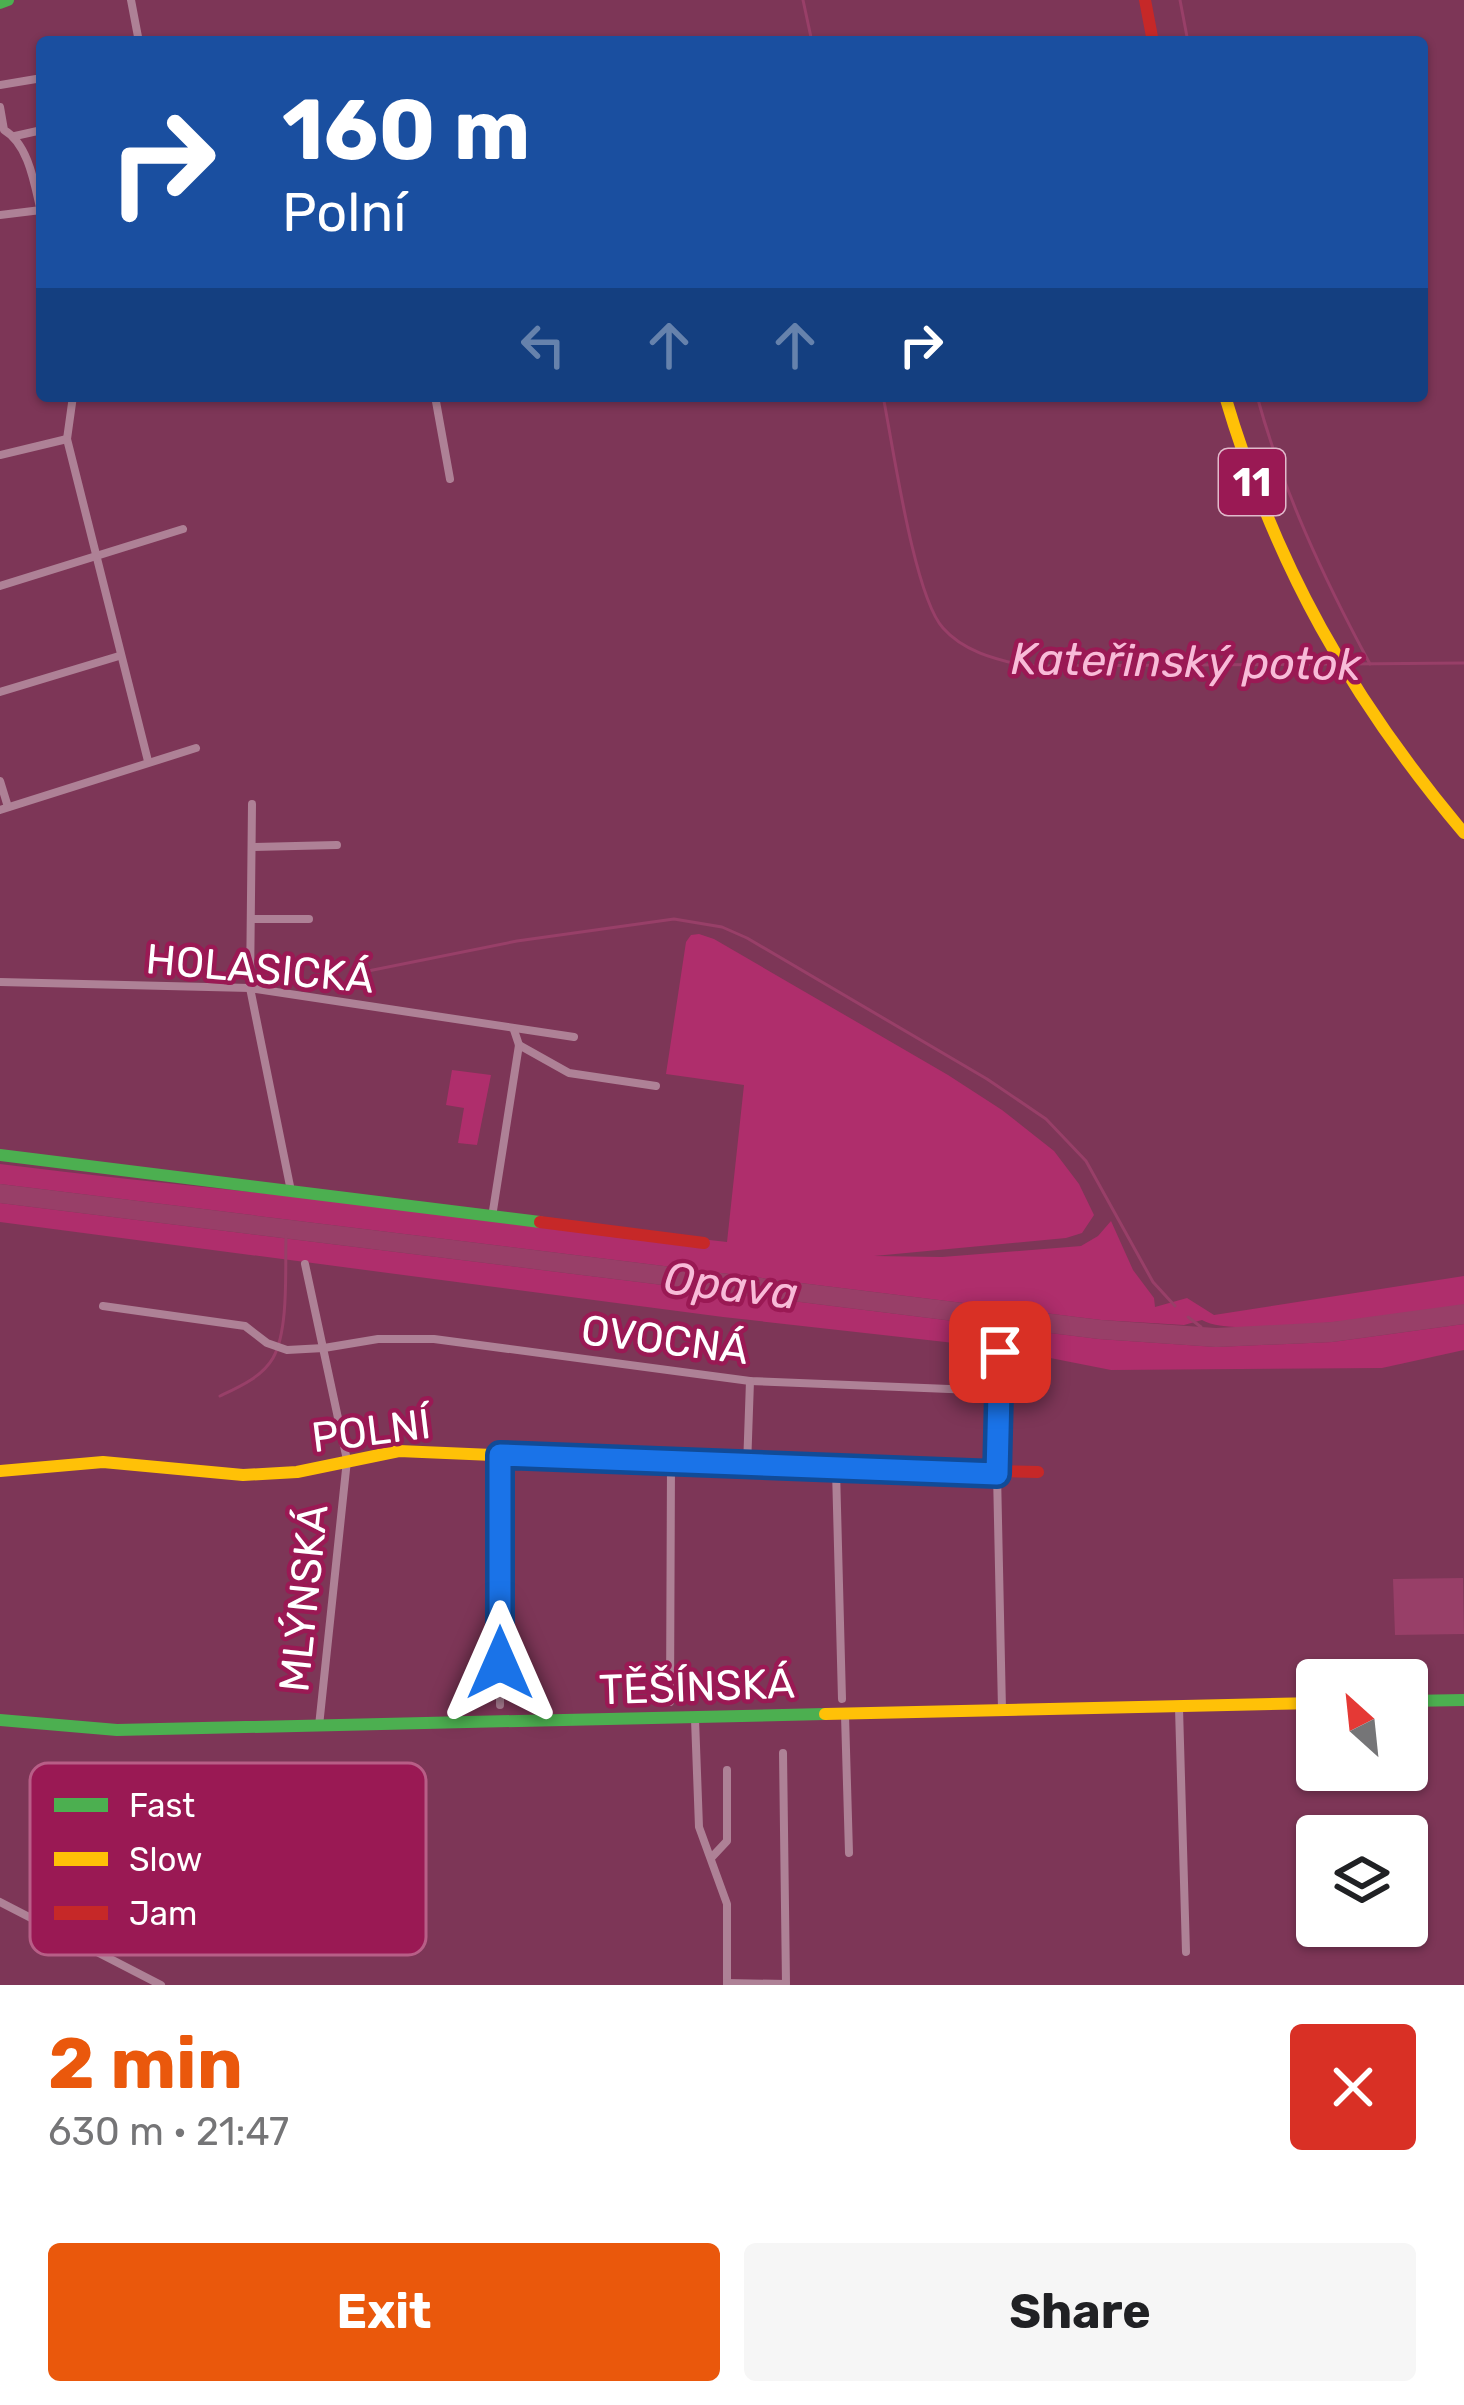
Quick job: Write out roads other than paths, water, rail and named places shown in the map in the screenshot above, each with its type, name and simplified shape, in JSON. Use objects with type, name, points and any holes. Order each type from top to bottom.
[{"type":"street","points":[[131,0],[139,36]]},
{"type":"street","points":[[1145,0],[1152,36]]},
{"type":"street","points":[[0,85],[36,79]]},
{"type":"street","points":[[0,107],[4,130],[15,136],[36,191]]},
{"type":"street","points":[[15,136],[36,131]]},
{"type":"street","points":[[0,214],[36,212]]},
{"type":"street","points":[[72,402],[67,439],[148,761]]},
{"type":"street","points":[[436,402],[450,479]]},
{"type":"street","name":"11","points":[[1228,402],[1257,495],[1322,638],[1427,792],[1464,833]]},
{"type":"street","points":[[0,455],[67,439]]},
{"type":"street","points":[[0,586],[183,529]]},
{"type":"street","points":[[0,692],[119,656]]},
{"type":"street","points":[[0,781],[4,808],[196,748]]},
{"type":"street","points":[[252,804],[250,988],[292,1192]]},
{"type":"street","points":[[253,847],[338,845]]},
{"type":"street","points":[[253,919],[309,919]]},
{"type":"street","name":"HOLASICKÁ","points":[[0,982],[250,988],[574,1037]]},
{"type":"street","points":[[492,1218],[519,1045],[514,1030]]},
{"type":"street","points":[[519,1045],[569,1073],[656,1087]]},
{"type":"street","points":[[0,1155],[704,1243]]},
{"type":"street","name":"MLÝNSKÁ","points":[[305,1264],[347,1460],[320,1726]]},
{"type":"street","name":"OVOCNÁ","points":[[103,1306],[245,1326],[267,1343],[287,1349],[378,1339],[434,1339],[750,1381],[999,1391]]},
{"type":"street","points":[[1000,1352],[997,1474],[1002,1712]]},
{"type":"street","points":[[746,1467],[750,1381]]},
{"type":"street","name":"POLNÍ","points":[[0,1471],[103,1462],[243,1475],[297,1472],[399,1451],[836,1470],[1038,1472]]},
{"type":"street","points":[[500,1455],[500,1705]]},
{"type":"street","points":[[670,1702],[671,1464]]},
{"type":"street","points":[[836,1470],[842,1700]]},
{"type":"street","points":[[1428,1701],[1464,1700]]},
{"type":"street","name":"TĚŠÍNSKÁ","points":[[0,1720],[117,1730],[1296,1704]]},
{"type":"street","points":[[1179,1708],[1186,1952]]},
{"type":"street","points":[[844,1715],[849,1853]]},
{"type":"street","points":[[695,1719],[699,1820],[727,1904],[727,1984],[786,1984],[783,1754]]},
{"type":"street","points":[[712,1857],[727,1841],[727,1770]]},
{"type":"street","points":[[0,1902],[30,1918]]},
{"type":"street","points":[[102,1955],[160,1985]]},
{"type":"water","name":"Opava","points":[[0,1184],[1101,1320],[1216,1328],[1331,1322],[1464,1304],[1464,1324],[1332,1342],[1216,1347],[1099,1339],[0,1203]]},
{"type":"water","points":[[1463,1578],[1464,1634],[1395,1635],[1393,1579]]},
{"type":"waterway","name":"Kateřinský potok","points":[[803,0],[811,36]]},
{"type":"waterway","points":[[1180,0],[1187,36]]},
{"type":"waterway","name":"Kateřinský potok","points":[[884,402],[923,585],[943,628],[961,643],[1025,666],[1331,664]]},
{"type":"waterway","points":[[1259,402],[1306,533],[1370,664]]},
{"type":"waterway","name":"Kateřinský potok","points":[[1347,664],[1464,663]]},
{"type":"waterway","points":[[358,973],[517,941],[674,919],[722,927],[987,1079],[1046,1119],[1086,1161],[1153,1282],[1175,1306]]},
{"type":"waterway","points":[[220,1396],[263,1371],[278,1346],[286,1236]]},
{"type":"waterway","points":[[1188,1317],[1201,1327]]}]
